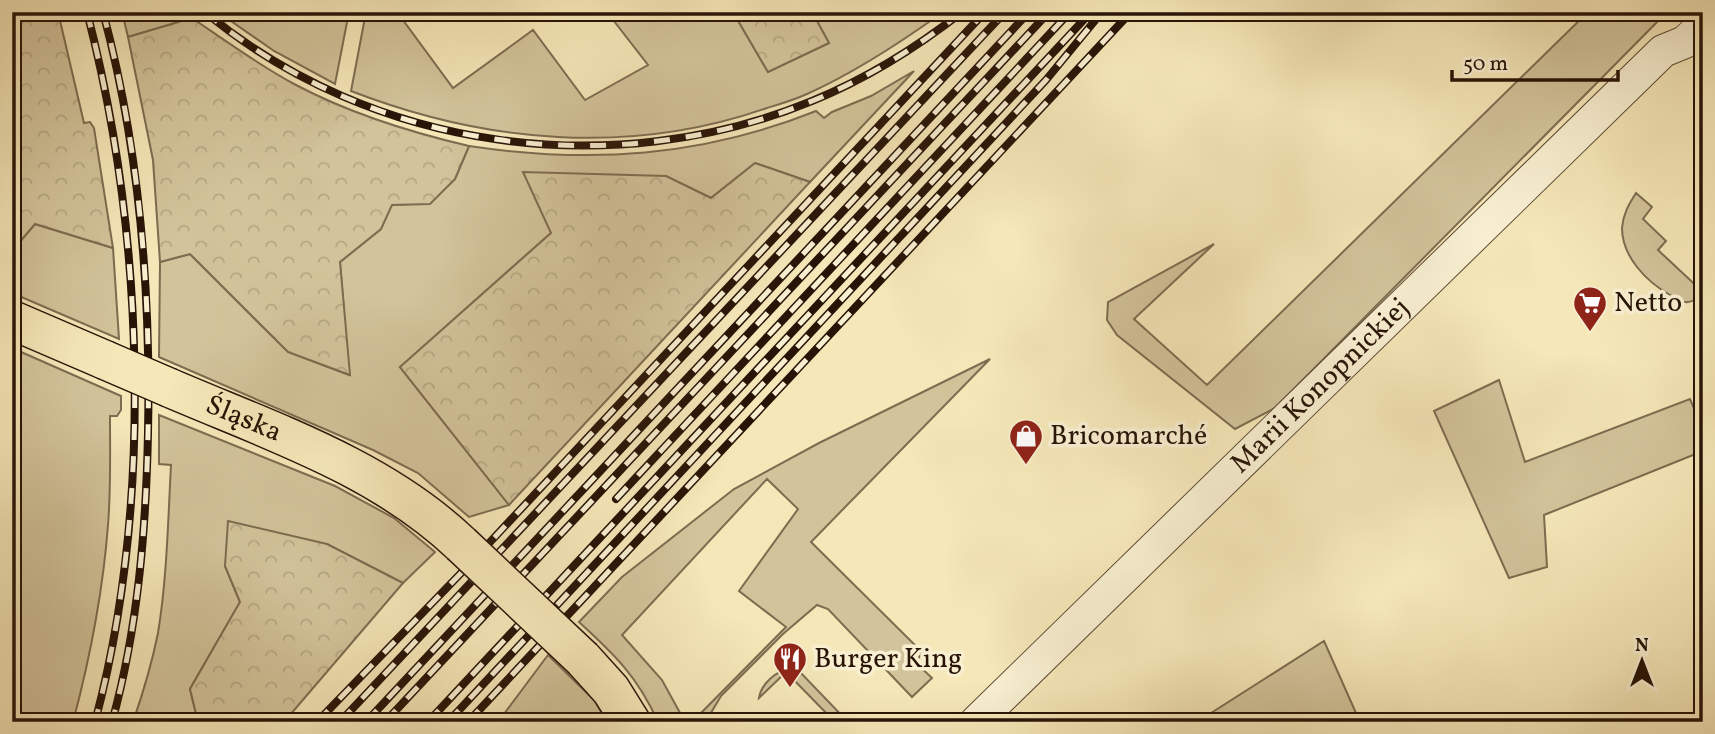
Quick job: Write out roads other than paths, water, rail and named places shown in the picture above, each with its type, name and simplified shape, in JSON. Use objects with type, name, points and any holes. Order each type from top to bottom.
[{"type":"main road","name":"Śląska","points":[[12,320],[339,461],[372,478],[427,514],[461,544],[583,659],[611,690],[631,722]]},
{"type":"street","name":"Marii Konopnickiej","points":[[1663,51],[1670,30],[1686,12]]},
{"type":"street","name":"Marii Konopnickiej","points":[[976,722],[1663,51],[1685,42],[1703,25]]},
{"type":"railway","points":[[87,12],[106,97],[121,185],[135,367],[127,549],[114,637],[95,722]]},
{"type":"railway","points":[[103,12],[116,64],[134,168],[145,274],[148,380],[143,542],[128,651],[112,722]]},
{"type":"railway","points":[[205,12],[271,59],[342,96],[418,123],[496,139],[577,146],[657,141],[736,126],[812,101],[890,62],[962,12]]},
{"type":"railway","points":[[317,722],[464,570],[985,12]]},
{"type":"railway","points":[[340,722],[1005,12]]},
{"type":"railway","points":[[366,722],[1029,12]]},
{"type":"railway","points":[[385,722],[1049,12]]},
{"type":"railway","points":[[616,499],[1070,12]]},
{"type":"railway","points":[[428,722],[1091,12]]},
{"type":"railway","points":[[448,722],[1046,80],[1102,12]]},
{"type":"railway","points":[[468,722],[1131,12]]},
{"type":"place","name":"Netto","points":[[1590,333]]},
{"type":"place","name":"Bricomarché","points":[[1026,466]]},
{"type":"place","name":"Burger King","points":[[790,689]]}]
